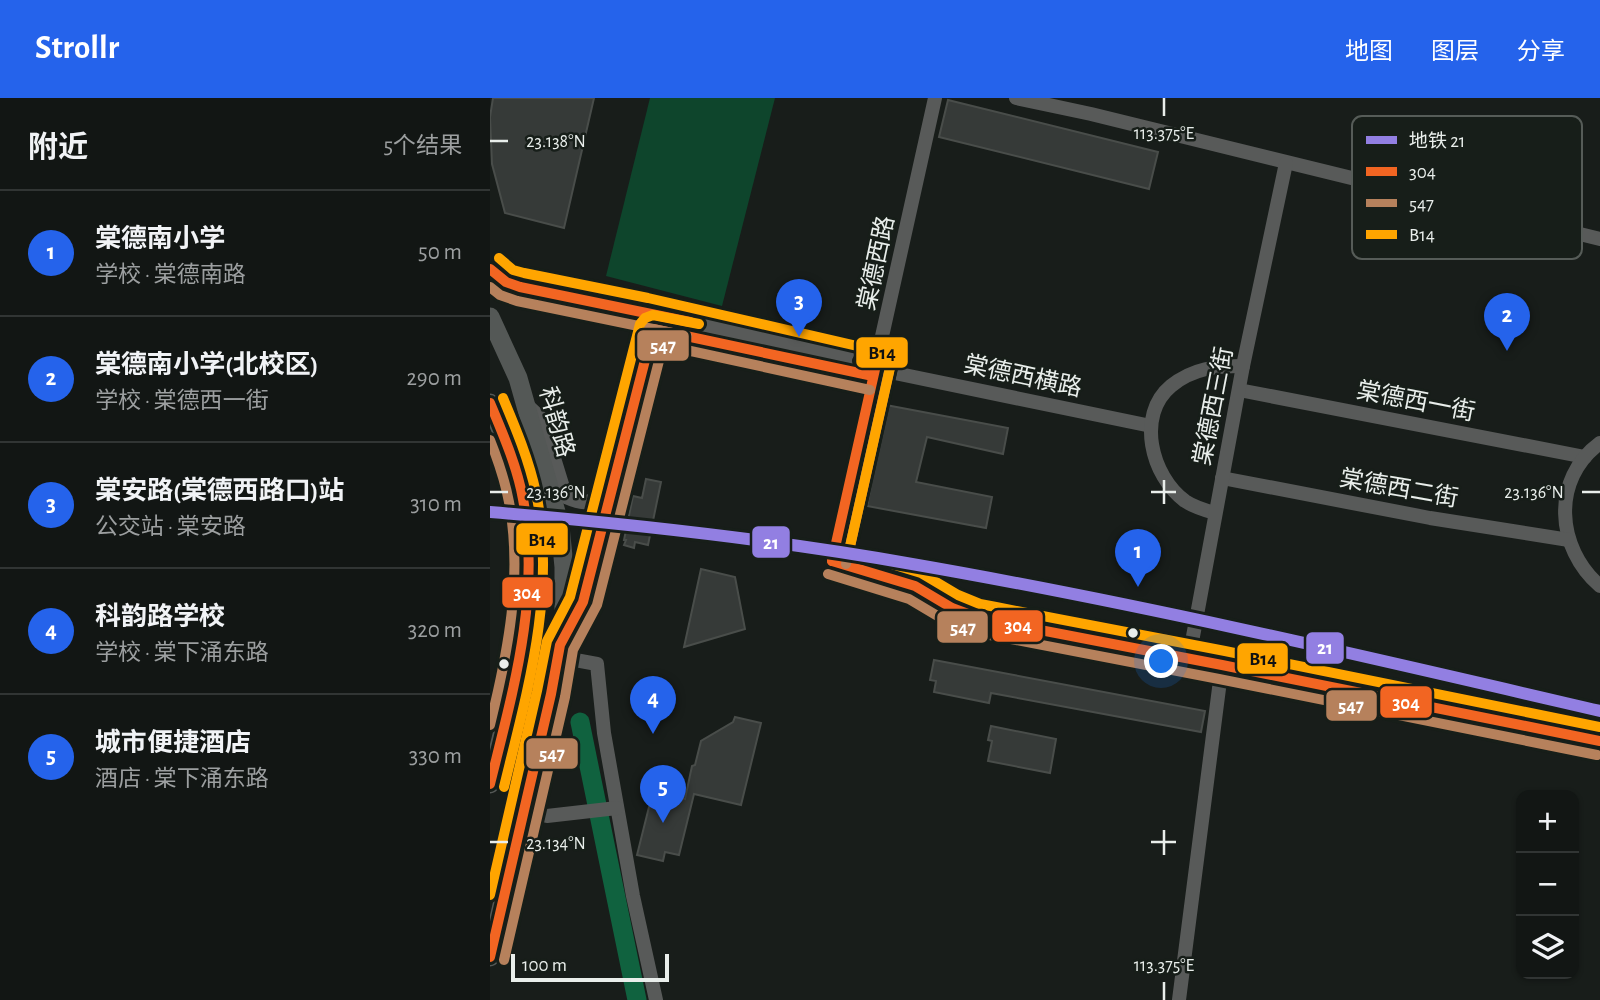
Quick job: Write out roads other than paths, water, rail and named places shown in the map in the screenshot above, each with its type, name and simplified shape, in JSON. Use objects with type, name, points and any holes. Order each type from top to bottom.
[{"type":"highway","name":"科韵路","points":[[490,317],[518,378],[560,526],[565,594],[559,651],[490,957]]},
{"type":"highway","points":[[490,403],[515,467],[523,501],[530,569],[529,601],[519,660],[490,784]]},
{"type":"street","name":"棠德西路","points":[[935,98],[878,371],[832,561],[915,586],[952,608],[976,617],[1189,658]]},
{"type":"street","points":[[1016,98],[1352,179]]},
{"type":"street","name":"棠德西三街","points":[[1189,658],[1243,366],[1286,163]]},
{"type":"street","points":[[1582,235],[1600,239]]},
{"type":"street","name":"棠德西横路","points":[[490,269],[506,282],[520,287],[646,322],[1151,426]]},
{"type":"street","points":[[526,403],[542,419],[566,498],[579,503],[589,503],[601,496],[646,322]]},
{"type":"street","points":[[646,322],[583,602],[559,651],[597,664],[604,733],[617,808],[656,1000]]},
{"type":"street","points":[[1215,513],[1185,501],[1168,483],[1157,463],[1151,426],[1155,406],[1179,380],[1205,368],[1243,366]]},
{"type":"street","name":"棠德西一街","points":[[1239,390],[1585,457]]},
{"type":"street","points":[[1600,443],[1585,457],[1574,476],[1567,497],[1566,526],[1574,554],[1600,586]]},
{"type":"street","name":"棠德西二街","points":[[1222,478],[1430,518],[1569,540]]},
{"type":"street","points":[[1189,658],[1600,741]]},
{"type":"street","points":[[1179,1000],[1222,665]]},
{"type":"street","points":[[524,811],[547,816],[617,808]]},
{"type":"waterway","points":[[580,722],[637,1000]]},
{"type":"metro line","name":"21","points":[[490,512],[702,533],[912,564],[1171,614],[1600,711]]},
{"type":"place","name":"棠安路(棠德西路口)站","points":[[799,337]]},
{"type":"place","name":"棠德南小学(北校区)","points":[[1507,351]]},
{"type":"place","name":"棠德南小学","points":[[1138,587]]},
{"type":"place","name":"科韵路学校","points":[[653,734]]},
{"type":"place","name":"城市便捷酒店","points":[[663,823]]}]
